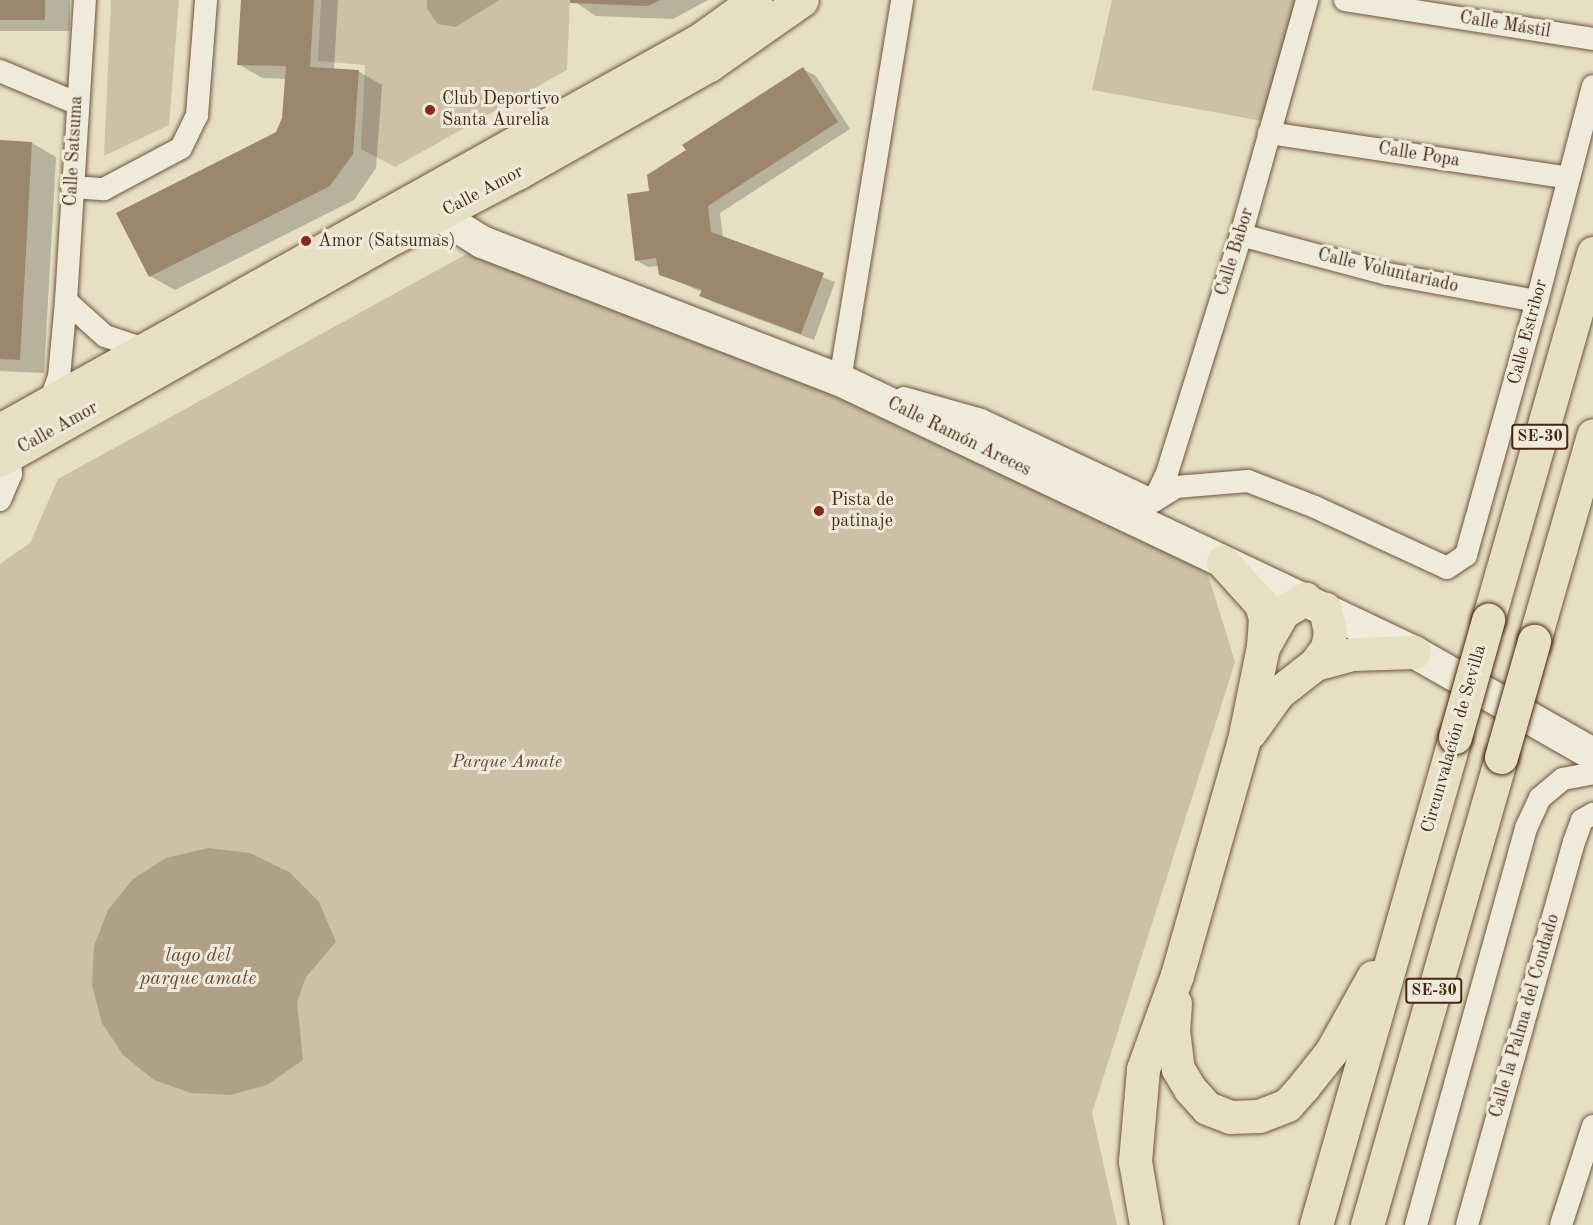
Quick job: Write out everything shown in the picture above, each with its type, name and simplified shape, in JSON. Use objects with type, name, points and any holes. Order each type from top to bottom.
[{"type":"main road","name":"Calle Amor","points":[[9,447],[432,204],[701,39],[755,0]]},
{"type":"main road","name":"Calle Amor","points":[[9,447],[50,401],[144,349],[709,65],[802,0]]},
{"type":"main road","name":"Circunvalación de Sevilla","points":[[1316,1225],[1593,253]]},
{"type":"main road","name":"SE-30","points":[[1367,1225],[1593,435]]},
{"type":"main road","points":[[1146,1225],[1135,1161],[1143,1069],[1177,975],[1244,740],[1263,647],[1265,618],[1261,604],[1223,562]]},
{"type":"main road","points":[[1244,740],[1278,693],[1315,664],[1327,648],[1330,632],[1315,604],[1283,612],[1263,647]]},
{"type":"main road","points":[[1315,664],[1353,654],[1414,652]]},
{"type":"main road","points":[[1177,975],[1173,1030],[1178,1069],[1208,1108],[1230,1117],[1258,1116],[1287,1105],[1331,1052],[1401,928]]},
{"type":"street","name":"Calle Satsuma","points":[[50,401],[58,377],[66,301],[76,103],[85,0]]},
{"type":"street","points":[[72,188],[104,189],[181,148],[197,115],[206,0]]},
{"type":"street","points":[[902,0],[840,380],[981,420],[1154,501]]},
{"type":"street","name":"Calle Babor","points":[[1154,501],[1167,473],[1241,235],[1306,0]]},
{"type":"street","name":"Calle Mástil","points":[[1345,0],[1593,39]]},
{"type":"street","points":[[0,71],[76,103]]},
{"type":"street","name":"Calle Estribor","points":[[1154,501],[1176,487],[1248,481],[1315,507],[1447,568],[1466,555],[1537,301],[1593,86]]},
{"type":"street","name":"Calle Popa","points":[[1269,133],[1569,178]]},
{"type":"street","name":"Calle Ramón Areces","points":[[432,204],[482,242],[840,380],[1315,604],[1414,652],[1593,754]]},
{"type":"street","name":"Calle Voluntariado","points":[[1241,235],[1388,274],[1537,301]]},
{"type":"street","points":[[66,301],[105,336],[144,349]]},
{"type":"street","points":[[0,500],[11,474],[9,447]]},
{"type":"street","points":[[1416,1225],[1526,828],[1540,798],[1563,778],[1593,773]]},
{"type":"street","name":"Calle la Palma del Condado","points":[[1467,1225],[1574,842],[1582,820],[1593,814]]},
{"type":"street","points":[[1561,1225],[1593,1126]]},
{"type":"green space","points":[[111,0],[179,0],[169,125],[104,156]]},
{"type":"green space","name":"Club Deportivo Santa Aurelia","points":[[321,0],[570,0],[567,70],[395,167],[361,149],[365,65],[318,61]]},
{"type":"green space","points":[[1112,0],[1301,0],[1268,122],[1092,90]]},
{"type":"green space","name":"Parque Amate","points":[[472,251],[803,381],[1207,571],[1235,662],[1092,1113],[1117,1225],[0,1225],[0,564],[30,543],[58,479]]},
{"type":"water","points":[[427,0],[499,0],[456,27],[438,24],[427,9]]},
{"type":"water","name":"lago del parque amate","points":[[208,848],[250,853],[289,872],[319,902],[336,942],[306,977],[297,1002],[303,1060],[267,1085],[230,1095],[191,1093],[154,1080],[123,1055],[102,1023],[92,985],[94,946],[108,910],[133,879],[166,858]]},
{"type":"building","points":[[0,0],[45,0],[45,20],[0,20]]},
{"type":"building","points":[[241,0],[314,0],[310,67],[359,70],[353,154],[330,186],[149,277],[116,213],[276,132],[282,118],[286,66],[237,65]]},
{"type":"building","points":[[570,0],[661,0],[648,6],[570,3]]},
{"type":"building","points":[[803,67],[838,122],[708,206],[711,232],[824,273],[801,334],[699,296],[702,290],[659,275],[656,258],[635,261],[627,194],[649,191],[647,175],[686,150],[682,145]]},
{"type":"building","points":[[0,140],[32,142],[20,360],[0,359]]},
{"type":"place","name":"Club Deportivo Santa Aurelia","points":[[430,110]]},
{"type":"place","name":"Amor (Satsumas)","points":[[306,241]]},
{"type":"place","name":"Pista de patinaje","points":[[819,511]]}]
